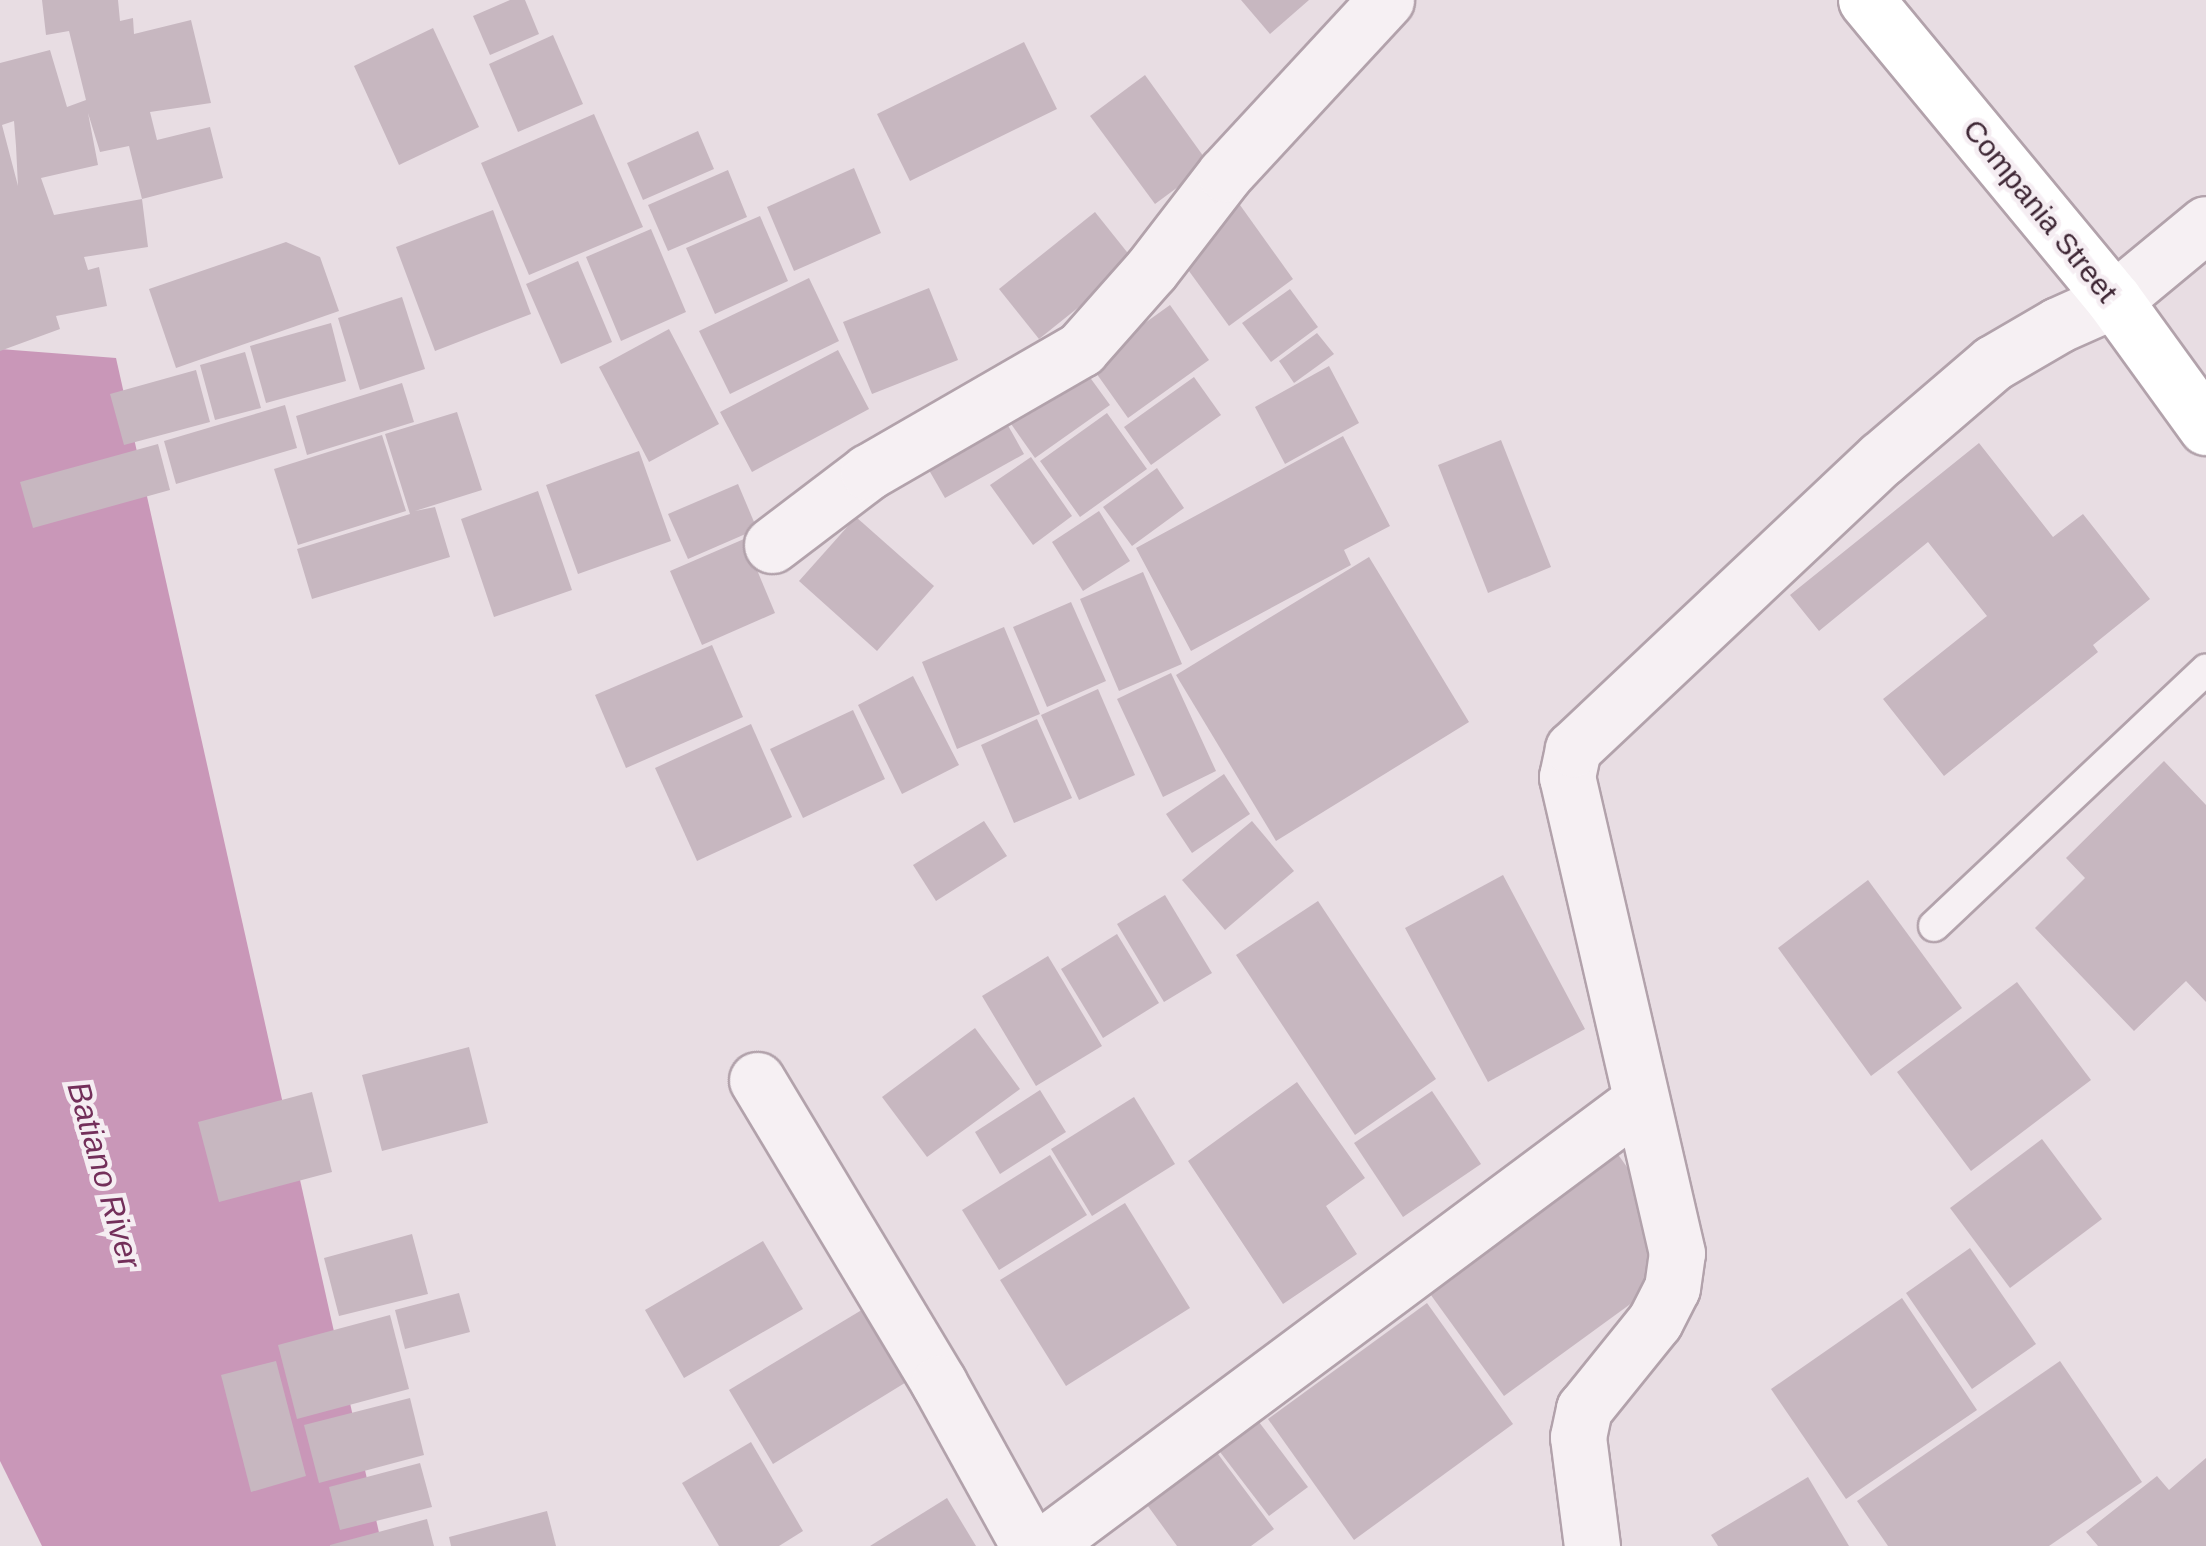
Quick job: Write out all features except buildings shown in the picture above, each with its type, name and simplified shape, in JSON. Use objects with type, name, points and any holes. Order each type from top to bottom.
[{"type":"street","points":[[772,545],[868,472],[1082,348],[1151,270],[1225,174],[1386,0]]},
{"type":"street","name":"Compania Street","points":[[1866,0],[2114,300],[2206,427]]},
{"type":"street","points":[[1592,1546],[1578,1437],[1584,1409],[1655,1322],[1672,1288],[1677,1253],[1639,1102],[1567,777],[1574,750],[1881,458],[1992,363],[2058,325],[2114,300],[2206,224]]},
{"type":"street","points":[[758,1080],[940,1383],[1029,1546]]},
{"type":"street","points":[[1043,1546],[1639,1102]]},
{"type":"lane","points":[[1934,926],[2206,670]]},
{"type":"water","name":"Batiano River","points":[[0,349],[116,358],[382,1546],[42,1546],[0,1461]]}]
